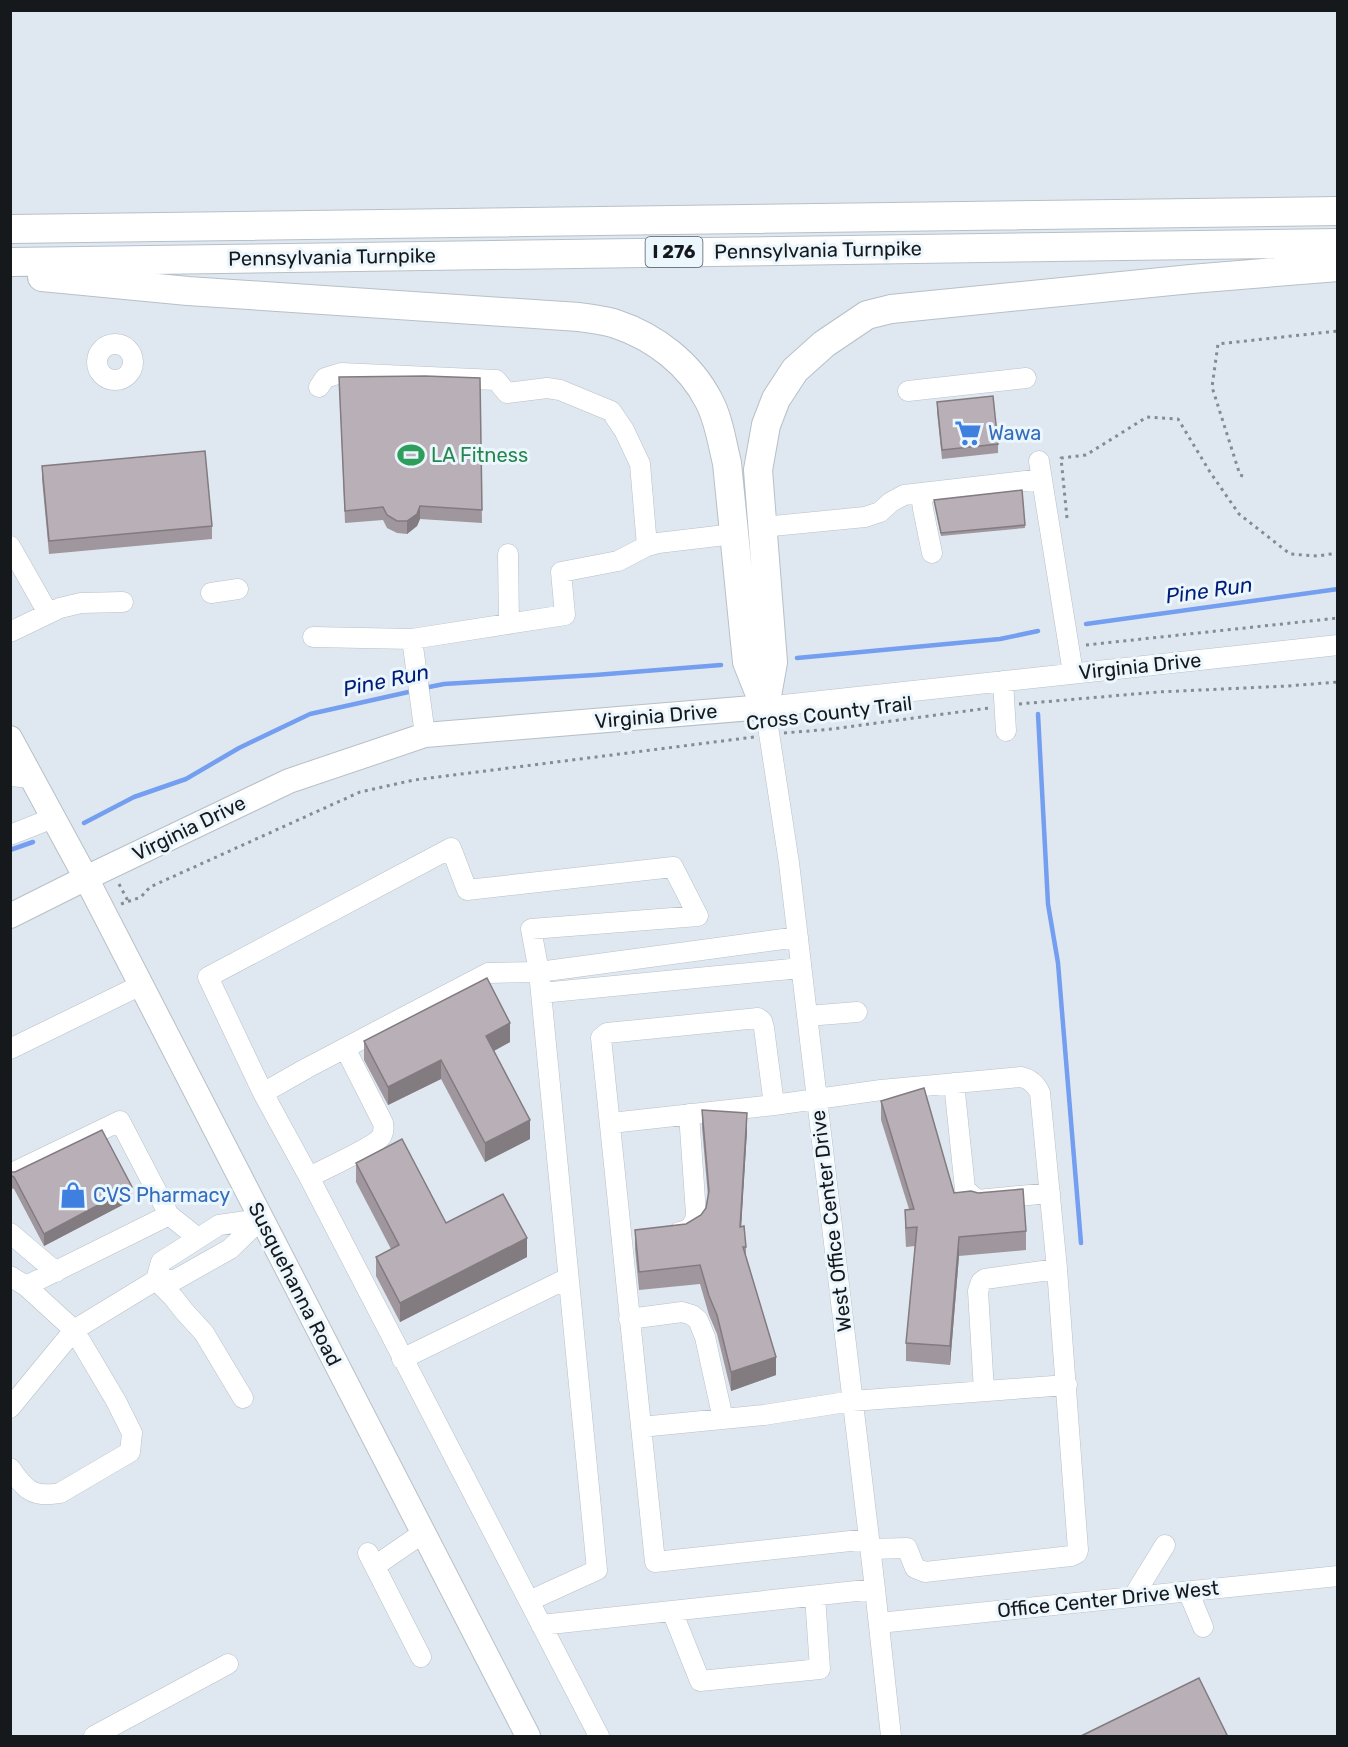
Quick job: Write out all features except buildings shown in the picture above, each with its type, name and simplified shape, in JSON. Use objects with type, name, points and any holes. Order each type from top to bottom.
[{"type":"highway","name":"Pennsylvania Turnpike","points":[[10,229],[1338,211]]},
{"type":"highway","name":"Pennsylvania Turnpike","points":[[10,262],[1338,243]]},
{"type":"highway","points":[[767,721],[773,662],[758,470],[766,425],[776,399],[795,370],[824,344],[867,315],[891,309],[1191,279],[1338,267]]},
{"type":"highway","points":[[10,274],[188,291],[579,317],[615,324],[648,338],[674,355],[693,377],[709,402],[727,463],[747,662],[767,721]]},
{"type":"main road","name":"Virginia Drive","points":[[10,916],[289,781],[425,735],[767,721]]},
{"type":"main road","name":"Susquehanna Road","points":[[10,738],[21,777],[53,818],[86,878],[528,1737]]},
{"type":"street","points":[[319,387],[324,378],[341,373],[496,380],[507,393],[547,388],[560,390],[611,411],[624,430],[640,464],[647,546]]},
{"type":"street","points":[[908,391],[1026,378]]},
{"type":"street","points":[[762,526],[865,517],[880,512],[891,502],[904,495],[1041,470],[1073,674]]},
{"type":"street","points":[[921,493],[932,553]]},
{"type":"street","points":[[313,637],[412,639],[565,615],[561,572],[618,561],[658,543],[734,534]]},
{"type":"street","points":[[10,546],[48,614]]},
{"type":"street","points":[[508,554],[509,624]]},
{"type":"street","points":[[211,593],[238,589]]},
{"type":"street","points":[[10,633],[48,614],[81,603],[123,602]]},
{"type":"street","points":[[412,639],[425,735]]},
{"type":"street","name":"Virginia Drive","points":[[767,721],[1003,681],[1338,645]]},
{"type":"street","points":[[1003,681],[1006,731]]},
{"type":"street","name":"West Office Center Drive","points":[[767,721],[789,863],[891,1737]]},
{"type":"street","points":[[10,835],[53,818]]},
{"type":"street","points":[[529,1601],[597,1570],[539,972],[531,928],[698,916],[673,867],[467,890],[450,848],[208,977],[263,1092],[600,1737]]},
{"type":"street","points":[[263,1092],[488,974],[539,972],[798,937]]},
{"type":"street","points":[[541,993],[801,968]]},
{"type":"street","points":[[10,1049],[141,985]]},
{"type":"street","points":[[807,1016],[858,1011]]},
{"type":"street","points":[[611,1123],[774,1105],[881,1090],[954,1083],[1021,1077],[1034,1084],[1040,1093],[1057,1269],[1079,1548],[1077,1553],[1071,1556],[925,1572],[915,1568],[907,1548],[869,1544],[655,1562],[601,1042],[603,1035],[758,1018],[765,1028],[774,1105]]},
{"type":"street","points":[[309,1177],[353,1155],[383,1135],[382,1123],[345,1048]]},
{"type":"street","points":[[954,1083],[965,1189],[977,1200],[1050,1193]]},
{"type":"street","points":[[662,1234],[685,1231],[696,1220],[689,1114]]},
{"type":"street","points":[[10,1174],[120,1121],[169,1215],[198,1238]]},
{"type":"street","points":[[18,1281],[56,1272],[169,1215]]},
{"type":"street","points":[[156,1280],[161,1262],[219,1225],[261,1219]]},
{"type":"street","points":[[10,1408],[74,1330],[156,1280],[175,1280],[230,1249],[261,1219]]},
{"type":"street","points":[[10,1233],[56,1272]]},
{"type":"street","points":[[622,1238],[642,1236]]},
{"type":"street","points":[[984,1391],[978,1291],[981,1282],[1057,1269]]},
{"type":"street","points":[[402,1359],[568,1278]]},
{"type":"street","points":[[156,1280],[174,1297],[204,1333],[243,1398]]},
{"type":"street","points":[[10,1468],[20,1483],[32,1493],[47,1496],[60,1493],[130,1452],[132,1433],[74,1330],[18,1281]]},
{"type":"street","points":[[629,1319],[682,1312],[698,1320],[705,1337],[723,1419]]},
{"type":"street","points":[[641,1427],[723,1419],[852,1401],[1067,1385]]},
{"type":"street","points":[[421,1657],[372,1560],[423,1533]]},
{"type":"street","points":[[1133,1597],[1165,1545]]},
{"type":"street","name":"Office Center Drive West","points":[[879,1623],[1338,1576]]},
{"type":"street","points":[[541,1624],[875,1589]]},
{"type":"street","points":[[1188,1591],[1203,1627]]},
{"type":"street","points":[[672,1611],[700,1681],[820,1669],[815,1596]]},
{"type":"street","points":[[94,1737],[228,1664]]},
{"type":"path","points":[[1243,476],[1240,475],[1212,387],[1218,344],[1338,331]]},
{"type":"path","points":[[1068,527],[1061,458],[1086,455],[1147,417],[1178,419],[1239,514],[1290,554],[1317,556],[1338,553]]},
{"type":"path","points":[[1085,645],[1338,618]]},
{"type":"path","name":"Cross County Trail","points":[[102,912],[141,897],[150,886],[360,792],[414,780],[767,721],[832,729],[1004,705],[1158,692],[1338,682]]},
{"type":"waterway","name":"Pine Run","points":[[1086,624],[1338,589]]},
{"type":"waterway","name":"Pine Run","points":[[797,658],[1000,639],[1038,631]]},
{"type":"waterway","name":"Pine Run","points":[[424,688],[444,684],[721,665]]},
{"type":"waterway","name":"Pine Run","points":[[84,823],[134,797],[186,779],[239,748],[310,714],[413,691]]},
{"type":"waterway","points":[[1038,714],[1048,904],[1058,963],[1081,1243]]},
{"type":"waterway","name":"Pine Run","points":[[10,850],[33,842]]},
{"type":"place","name":"Wawa","points":[[968,433]]},
{"type":"place","name":"LA Fitness","points":[[411,455]]},
{"type":"place","name":"CVS Pharmacy","points":[[73,1195]]}]
